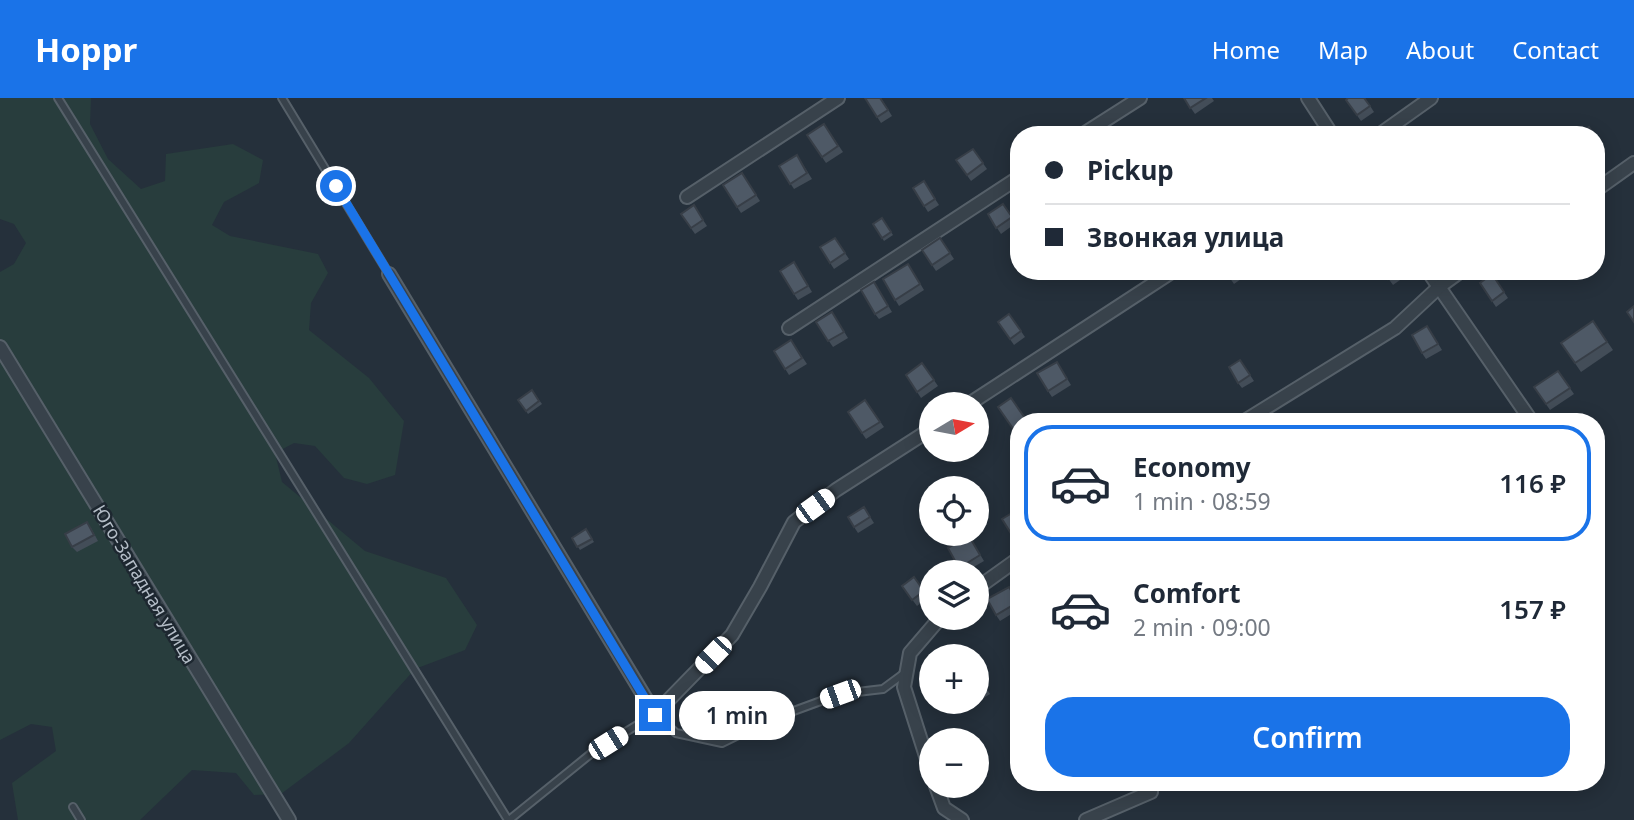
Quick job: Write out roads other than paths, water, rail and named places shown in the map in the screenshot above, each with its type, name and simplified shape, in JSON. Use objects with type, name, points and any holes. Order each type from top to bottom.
[{"type":"street","points":[[687,197],[838,98]]},
{"type":"street","points":[[1096,126],[1140,98]]},
{"type":"street","points":[[1308,98],[1326,126]]},
{"type":"street","points":[[1392,126],[1431,98]]},
{"type":"street","points":[[1605,184],[1634,163]]},
{"type":"street","points":[[789,328],[1010,183]]},
{"type":"street","points":[[389,274],[655,715],[732,635],[794,522],[836,490],[919,437]]},
{"type":"street","points":[[987,392],[1159,280]]},
{"type":"street","points":[[1434,280],[1526,413]]},
{"type":"street","points":[[1258,413],[1395,328],[1449,280]]},
{"type":"street","name":"Юго-Западная улица","points":[[0,347],[289,820]]},
{"type":"street","points":[[989,580],[1010,565]]},
{"type":"street","points":[[919,734],[904,687],[910,653],[930,630]]},
{"type":"street","points":[[1086,820],[1151,792]]},
{"type":"street","points":[[940,798],[944,808],[961,820]]},
{"type":"lane","points":[[58,98],[508,820],[593,752],[655,715],[676,733],[722,743],[769,720],[840,694],[883,689],[907,671]]},
{"type":"lane","points":[[282,98],[389,274]]},
{"type":"lane","points":[[73,807],[81,820]]}]
